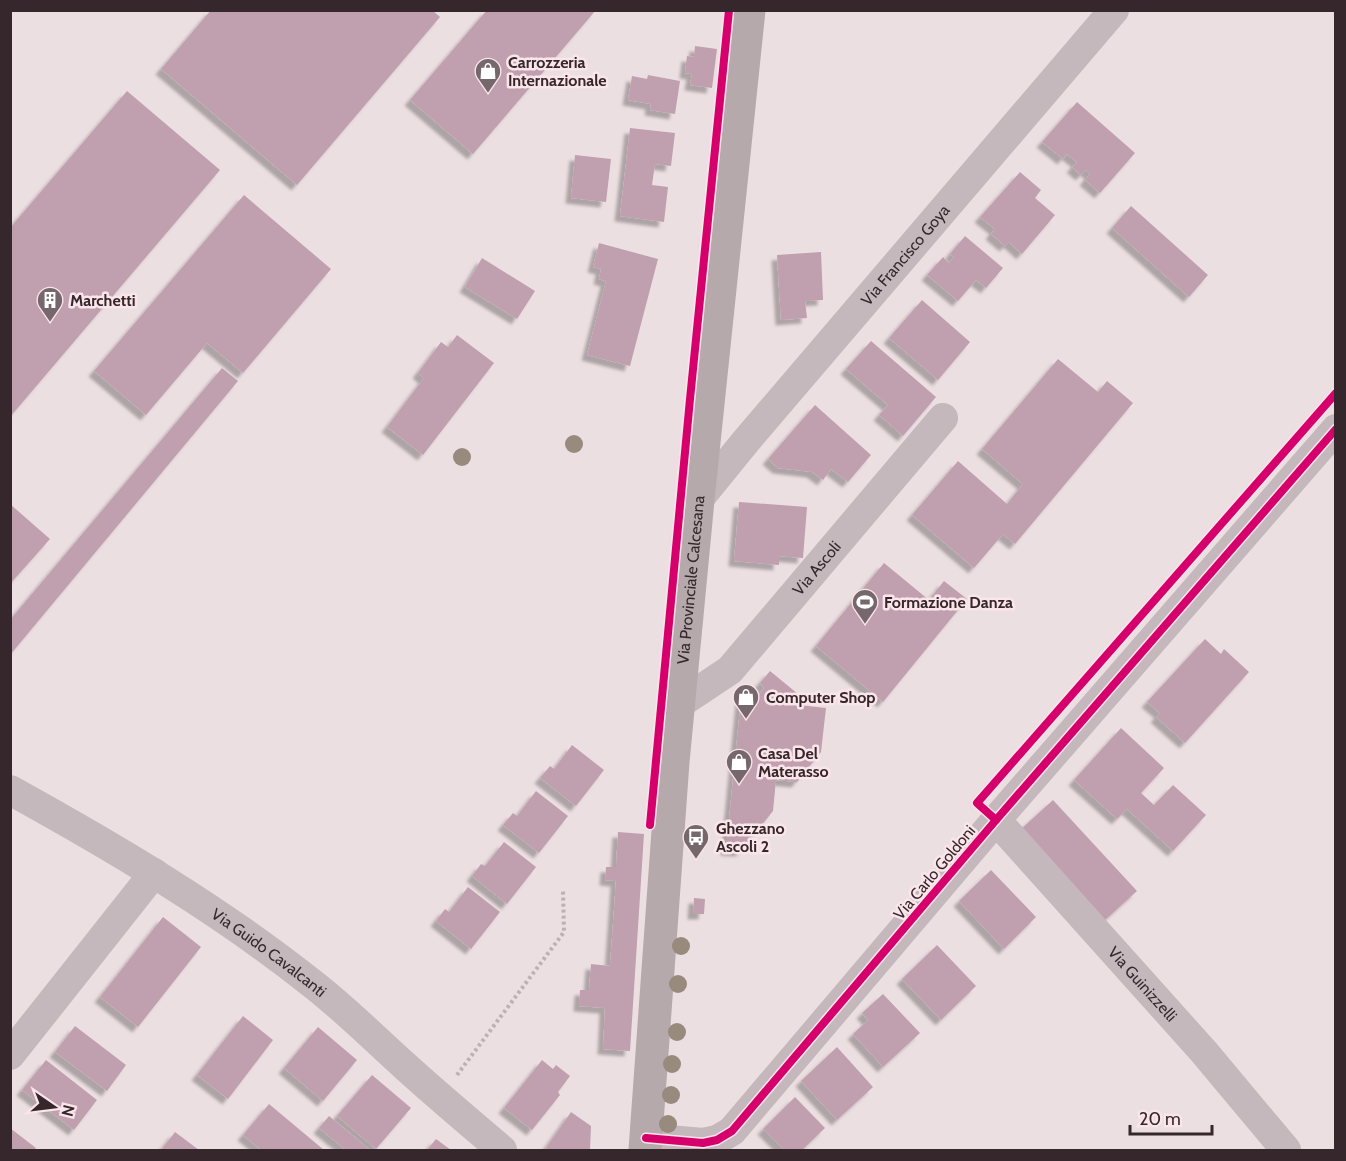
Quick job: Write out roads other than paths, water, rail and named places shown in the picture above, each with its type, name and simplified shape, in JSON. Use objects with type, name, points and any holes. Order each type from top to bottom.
[{"type":"main road","name":"Via Provinciale Calcesana","points":[[645,1144],[672,774],[749,10]]},
{"type":"street","name":"Via Francisco Goya","points":[[698,500],[1114,10]]},
{"type":"street","name":"Via Ascoli","points":[[679,704],[730,670],[944,418]]},
{"type":"street","name":"Via Carlo Goldoni","points":[[645,1144],[703,1143],[717,1140],[732,1131],[996,820],[1335,429]]},
{"type":"street","name":"Via Guido Cavalcanti","points":[[10,790],[154,873],[254,940],[314,985],[359,1023],[502,1150]]},
{"type":"street","name":"Via Guinizzelli","points":[[996,820],[1204,1052],[1286,1150]]},
{"type":"street","points":[[10,1055],[154,873]]},
{"type":"place","name":"Carrozzeria Internazionale","points":[[488,94]]},
{"type":"place","name":"Marchetti","points":[[50,323]]},
{"type":"place","name":"Formazione Danza","points":[[865,625]]},
{"type":"place","name":"Computer Shop","points":[[746,720]]},
{"type":"place","name":"Casa Del Materasso","points":[[739,785]]},
{"type":"place","name":"Ghezzano Ascoli 2","points":[[696,860]]}]
